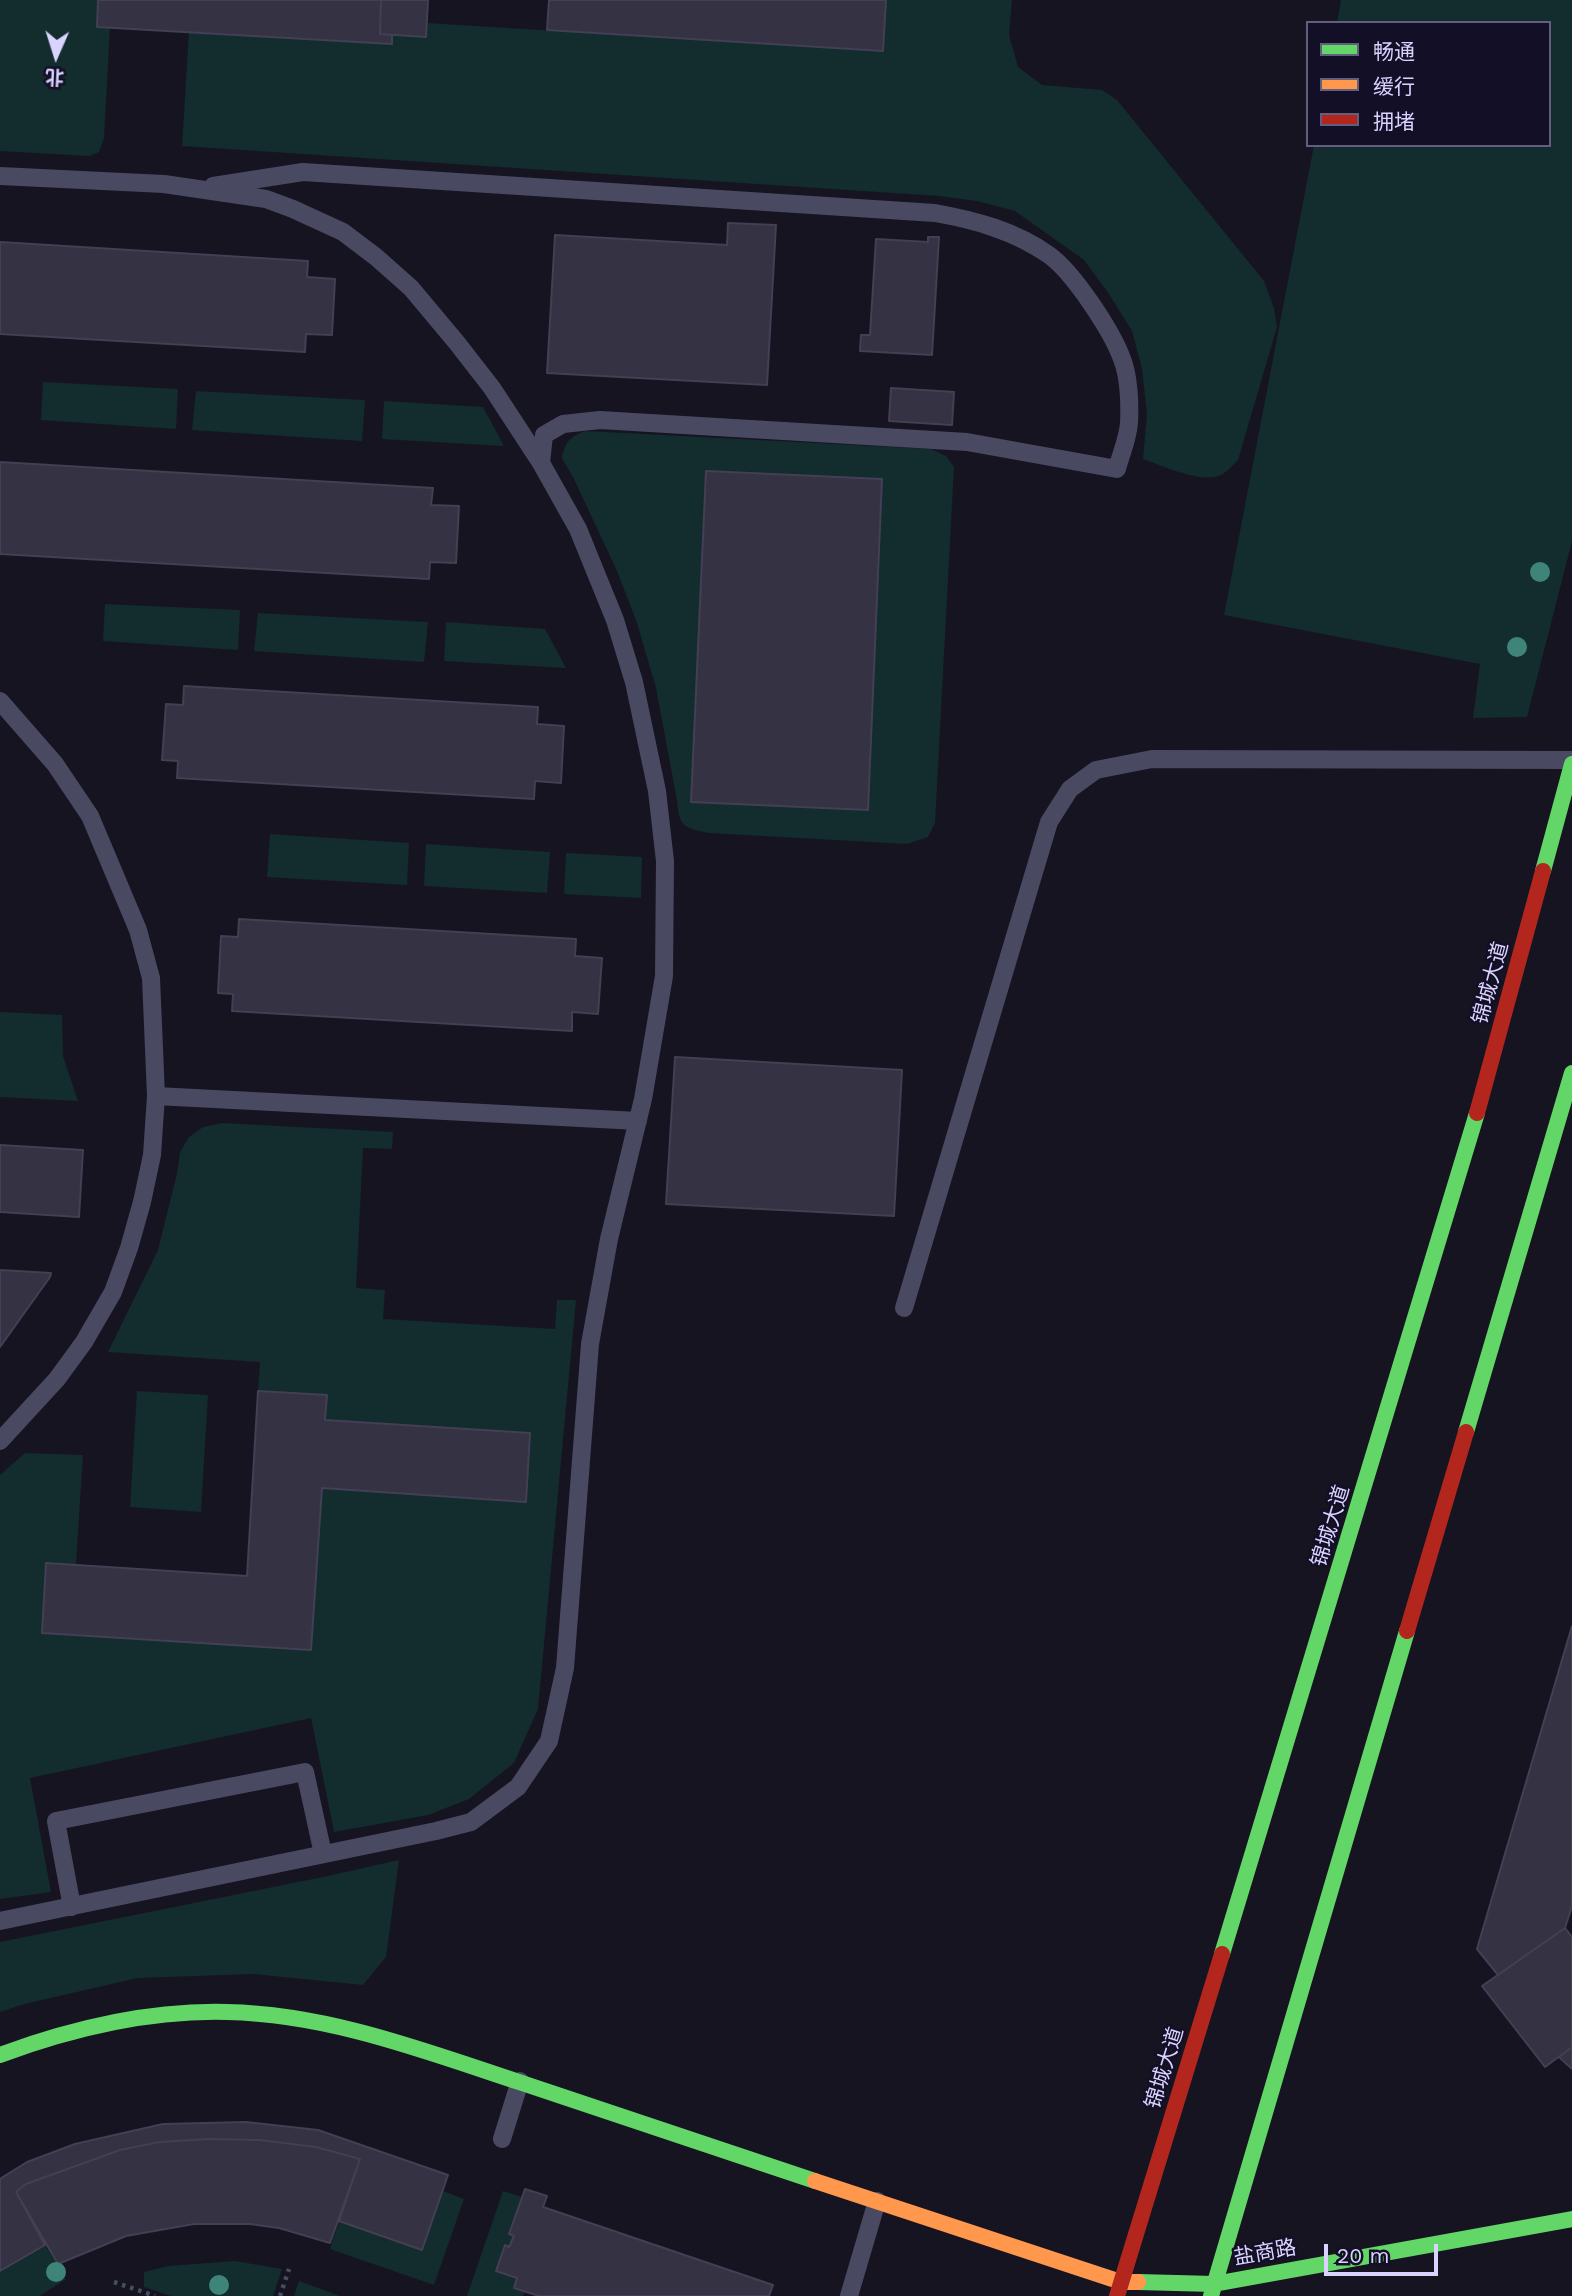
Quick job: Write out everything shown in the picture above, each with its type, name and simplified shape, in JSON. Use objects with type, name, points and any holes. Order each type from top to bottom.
[{"type":"main road","name":"锦城大道","points":[[1119,2289],[1462,1168],[1572,762]]},
{"type":"main road","points":[[1212,2290],[1572,1073]]},
{"type":"main road","name":"盐商路","points":[[0,2055],[30,2043],[142,2016],[246,2014],[302,2020],[413,2047],[520,2081],[877,2202],[1119,2289],[1212,2290],[1572,2219]]},
{"type":"lane","points":[[196,188],[303,172],[935,213],[971,219],[1032,244],[1052,257],[1073,279],[1091,303],[1123,360],[1128,389],[1129,424],[1117,469],[967,442],[600,421],[563,424],[544,435],[541,463]]},
{"type":"lane","points":[[0,176],[125,181],[266,199],[342,232],[411,288],[492,388],[541,463],[578,529],[615,620],[634,682],[657,792],[665,861],[664,976],[638,1121],[609,1239],[590,1344],[565,1668],[549,1741],[518,1787],[471,1822],[0,1921]]},
{"type":"lane","points":[[0,701],[55,764],[90,816],[133,917],[151,978],[156,1096],[152,1154],[147,1178],[129,1248],[113,1292],[84,1342],[57,1379],[0,1441]]},
{"type":"lane","points":[[904,1308],[1049,822],[1070,789],[1096,770],[1152,759],[1572,762]]},
{"type":"lane","points":[[156,1096],[638,1121]]},
{"type":"lane","points":[[72,1906],[56,1821],[305,1772],[323,1854]]},
{"type":"lane","points":[[502,2139],[520,2081]]},
{"type":"lane","points":[[849,2296],[877,2202]]},
{"type":"path","points":[[280,2296],[289,2269]]},
{"type":"path","points":[[114,2282],[155,2296]]},
{"type":"green space","points":[[0,0],[98,0],[97,26],[110,27],[104,138],[99,152],[89,156],[0,151]]},
{"type":"green space","points":[[886,0],[1012,0],[1009,35],[1018,67],[1042,85],[1102,90],[1117,100],[1264,281],[1274,308],[1277,327],[1238,460],[1223,474],[1213,477],[1193,476],[1143,459],[1147,414],[1142,369],[1132,331],[1084,260],[1015,211],[977,201],[939,196],[182,146],[189,32],[391,44],[392,35],[427,23],[882,51]]},
{"type":"green space","points":[[1341,0],[1572,0],[1572,541],[1527,717],[1473,718],[1480,664],[1224,615],[1314,147],[1551,147],[1551,21],[1337,21]]},
{"type":"green space","points":[[43,382],[178,389],[176,429],[41,420]]},
{"type":"green space","points":[[196,391],[365,400],[362,441],[192,430]]},
{"type":"green space","points":[[384,401],[483,407],[504,446],[382,439]]},
{"type":"green space","points":[[586,431],[931,449],[946,456],[954,467],[935,823],[928,837],[907,844],[709,833],[684,825],[679,816],[656,688],[637,623],[617,571],[562,458],[569,440]],"holes":[[[706,471],[882,479],[868,810],[691,802]]]},
{"type":"green space","points":[[105,604],[240,610],[238,650],[103,641]]},
{"type":"green space","points":[[258,613],[428,622],[424,662],[254,651]]},
{"type":"green space","points":[[446,622],[545,629],[566,668],[444,661]]},
{"type":"green space","points":[[270,834],[409,843],[407,885],[267,877]]},
{"type":"green space","points":[[426,844],[550,852],[547,893],[424,886]]},
{"type":"green space","points":[[566,853],[642,857],[641,898],[564,894]]},
{"type":"green space","points":[[0,1012],[62,1015],[63,1056],[78,1101],[0,1097]]},
{"type":"green space","points":[[222,1123],[393,1132],[392,1149],[363,1148],[356,1288],[385,1290],[383,1319],[555,1329],[557,1300],[576,1300],[538,1709],[514,1763],[469,1799],[428,1815],[334,1832],[311,1718],[30,1778],[51,1892],[0,1899],[0,1475],[25,1453],[83,1455],[76,1565],[46,1563],[42,1633],[311,1650],[322,1488],[526,1501],[530,1433],[325,1420],[258,1391],[260,1362],[108,1352],[158,1250],[180,1152],[189,1137],[203,1127]]},
{"type":"green space","points":[[137,1391],[208,1395],[201,1512],[130,1507]]},
{"type":"green space","points":[[399,1860],[386,1957],[363,1985],[253,1974],[138,1978],[0,2012],[0,1942]]},
{"type":"green space","points":[[443,2191],[464,2199],[434,2285],[330,2249],[339,2221],[422,2250]]},
{"type":"green space","points":[[503,2191],[522,2197],[509,2234],[514,2236],[509,2247],[505,2246],[496,2271],[517,2278],[514,2287],[525,2291],[523,2296],[467,2296]]},
{"type":"green space","points":[[45,2245],[66,2279],[40,2296],[0,2296],[0,2271]]},
{"type":"green space","points":[[235,2261],[282,2269],[273,2296],[171,2296],[144,2287],[144,2272],[168,2266]]},
{"type":"green space","points":[[299,2281],[340,2296],[294,2296]]},
{"type":"building","points":[[98,0],[381,0],[380,34],[392,35],[392,44],[97,27]]},
{"type":"building","points":[[381,0],[428,0],[426,37],[380,34]]},
{"type":"building","points":[[549,0],[886,0],[883,51],[547,30]]},
{"type":"building","points":[[728,223],[776,225],[767,385],[547,373],[555,235],[727,245]]},
{"type":"building","points":[[928,237],[939,237],[932,355],[860,351],[861,335],[870,335],[876,239],[928,242]]},
{"type":"building","points":[[0,242],[308,261],[307,277],[335,279],[332,335],[306,334],[305,352],[0,334]]},
{"type":"building","points":[[891,388],[954,392],[952,425],[889,421]]},
{"type":"building","points":[[0,462],[433,488],[431,505],[459,506],[456,563],[430,562],[429,579],[0,554]]},
{"type":"building","points":[[706,471],[882,479],[868,810],[691,802]]},
{"type":"building","points":[[184,686],[538,707],[537,724],[564,726],[561,783],[535,781],[534,799],[177,778],[178,761],[162,760],[166,704],[183,705]]},
{"type":"building","points":[[239,919],[576,939],[575,956],[602,958],[598,1014],[572,1012],[572,1031],[232,1011],[233,994],[218,993],[221,936],[238,937]]},
{"type":"building","points":[[675,1057],[902,1070],[894,1216],[666,1204]]},
{"type":"building","points":[[0,1145],[83,1150],[79,1217],[0,1212]]},
{"type":"building","points":[[0,1270],[51,1273],[0,1347]]},
{"type":"building","points":[[258,1391],[327,1395],[325,1420],[530,1433],[526,1502],[322,1488],[311,1650],[42,1633],[46,1563],[247,1576]]},
{"type":"building","points":[[1572,1626],[1572,1906],[1565,1928],[1498,1975],[1477,1949]]},
{"type":"building","points":[[1565,1928],[1572,1937],[1572,2047],[1545,2067],[1482,1986]]},
{"type":"building","points":[[1572,2047],[1572,2069],[1559,2057]]},
{"type":"building","points":[[246,2122],[318,2130],[448,2175],[422,2250],[339,2221],[360,2159],[316,2147],[259,2140],[208,2139],[160,2142],[120,2150],[26,2184],[16,2192],[45,2245],[0,2271],[0,2179],[27,2162],[75,2144],[163,2124]]},
{"type":"building","points":[[259,2140],[316,2147],[360,2159],[330,2243],[279,2228],[250,2224],[194,2224],[126,2236],[58,2264],[16,2192],[26,2184],[120,2150],[160,2142]]},
{"type":"building","points":[[525,2189],[547,2196],[543,2207],[773,2285],[769,2296],[539,2296],[514,2288],[517,2278],[496,2271],[505,2245],[509,2247],[514,2236],[509,2234]]},
{"type":"traffic: fast","points":[[1543,871],[1572,764]]},
{"type":"traffic: fast","points":[[1466,1432],[1572,1073]]},
{"type":"traffic: fast","points":[[1222,1954],[1477,1113]]},
{"type":"traffic: fast","points":[[1211,2296],[1407,1631]]},
{"type":"traffic: fast","points":[[0,2055],[83,2029],[169,2014],[227,2012],[302,2019],[412,2047],[815,2181]]},
{"type":"traffic: fast","points":[[1138,2282],[1214,2284],[1572,2219]]},
{"type":"traffic: slow","points":[[815,2181],[1121,2282],[1138,2282]]},
{"type":"traffic: jam","points":[[1477,1113],[1543,871]]},
{"type":"traffic: jam","points":[[1407,1631],[1466,1432]]},
{"type":"traffic: jam","points":[[1117,2296],[1222,1954]]}]
